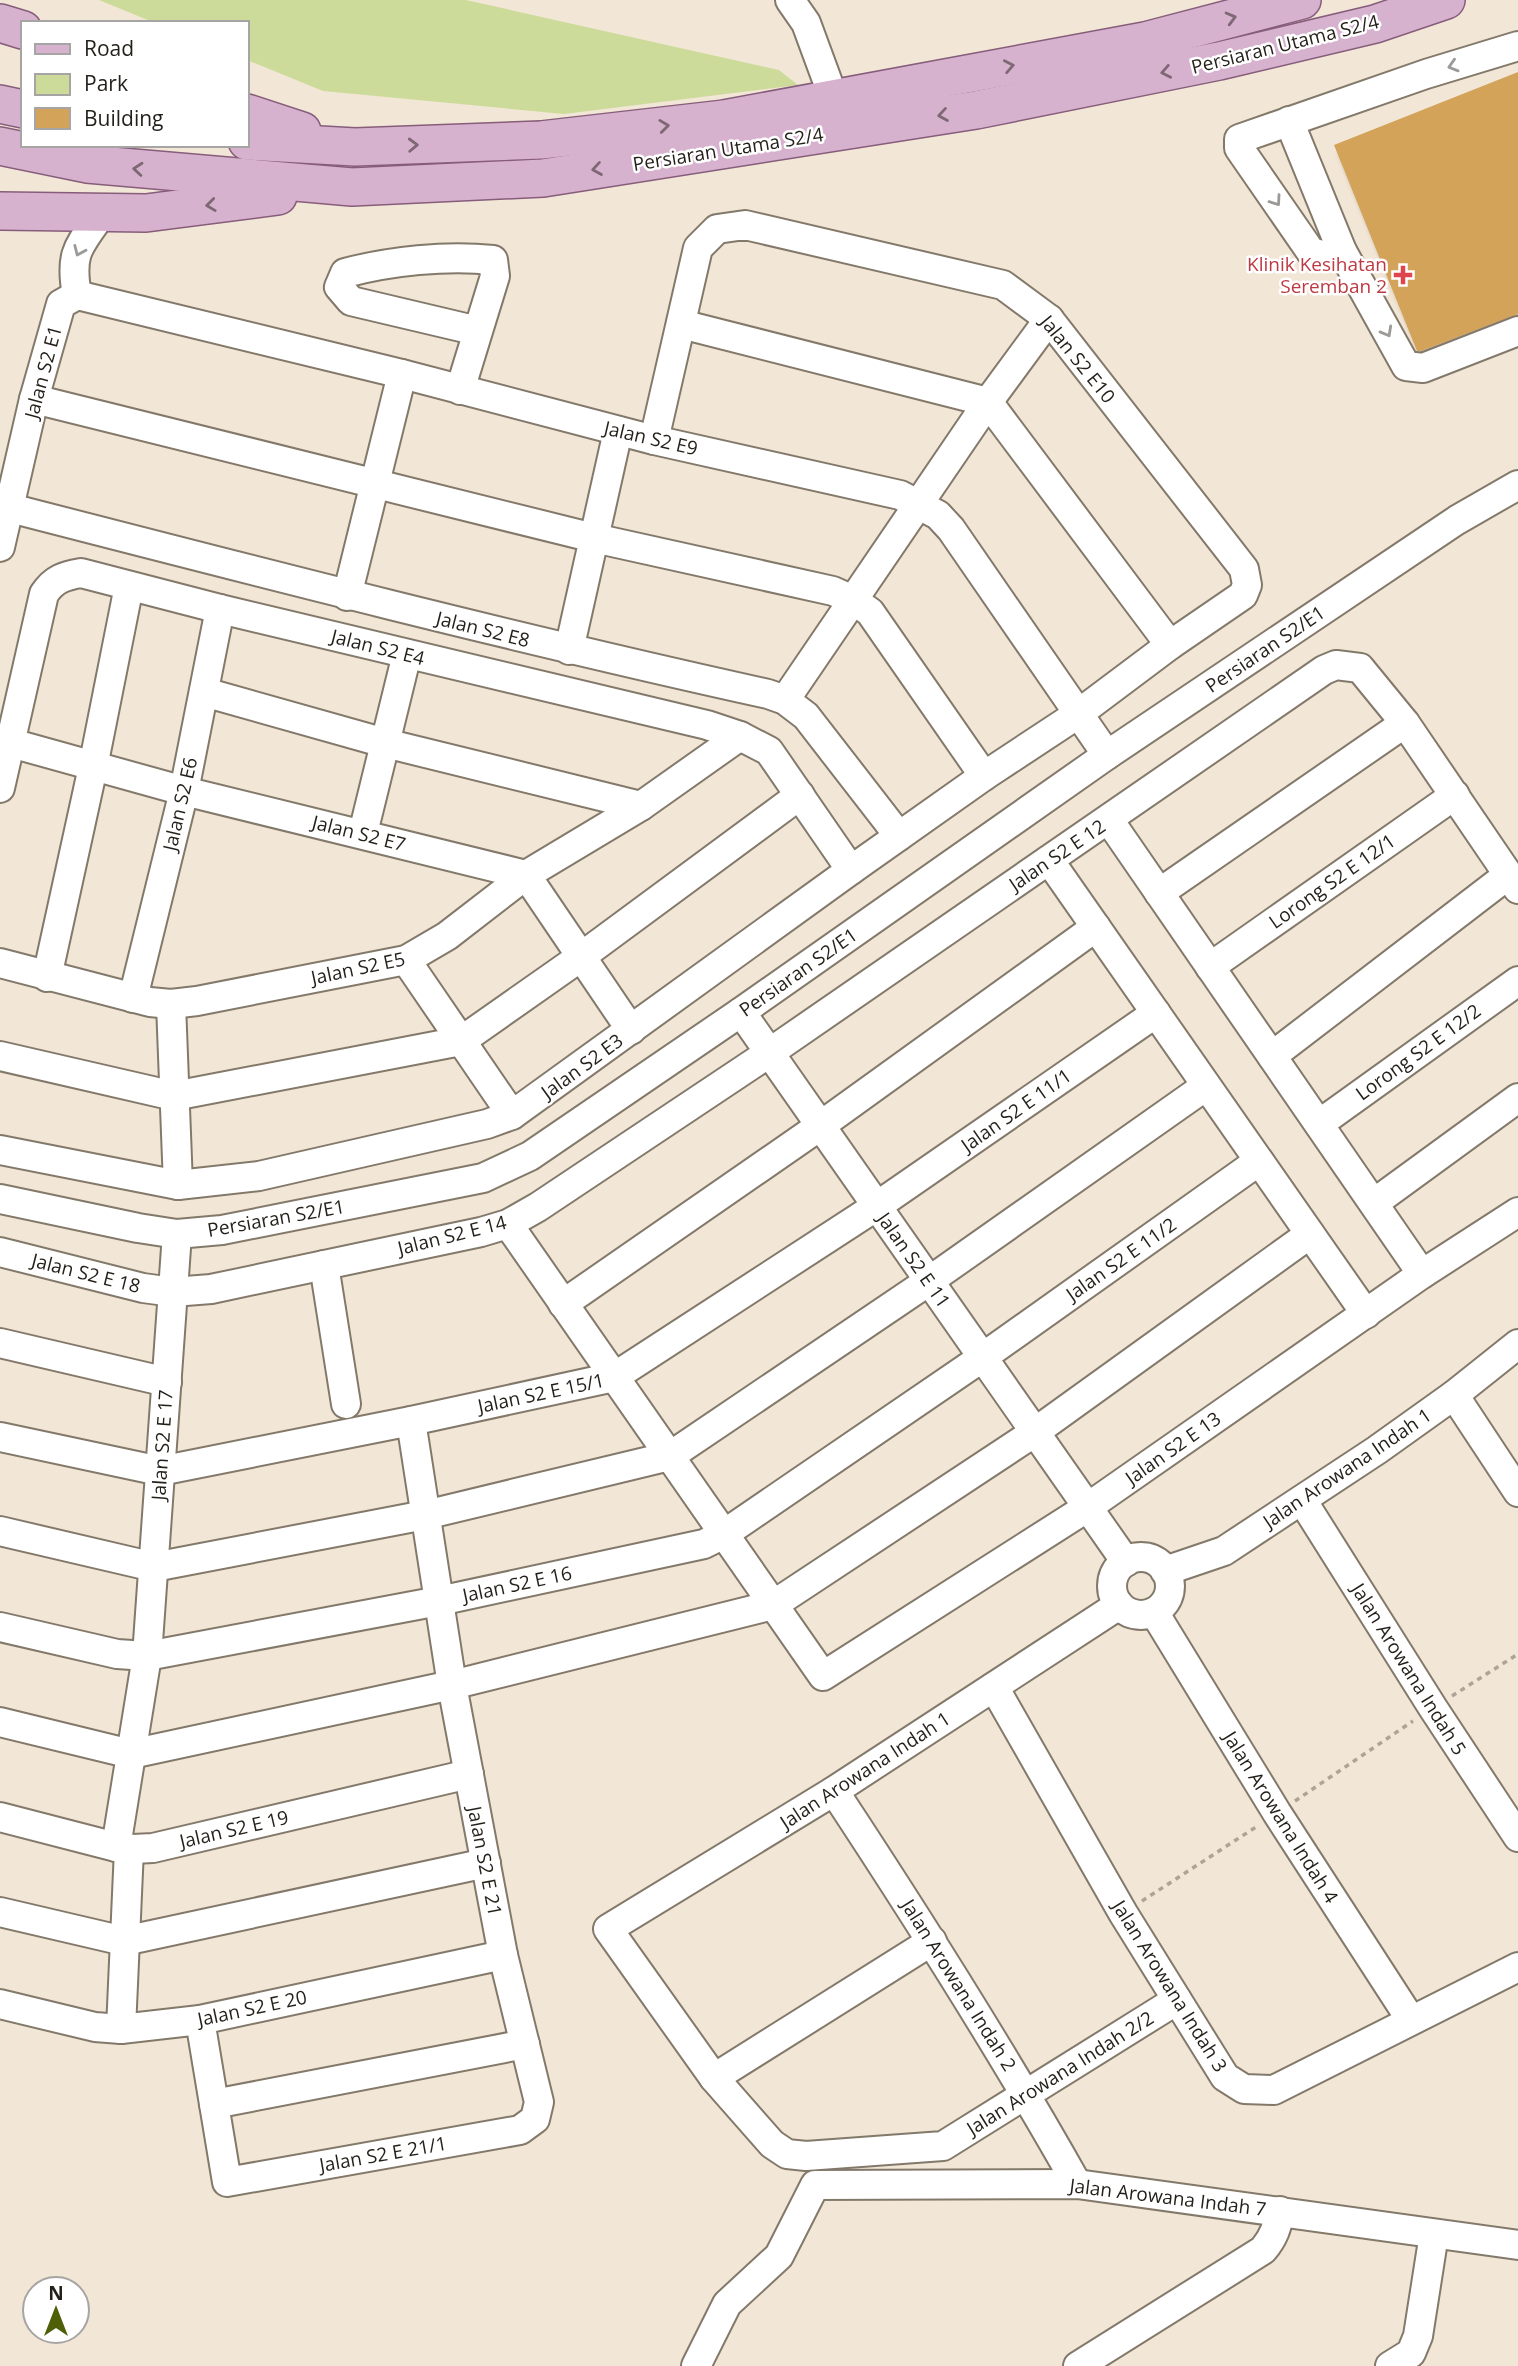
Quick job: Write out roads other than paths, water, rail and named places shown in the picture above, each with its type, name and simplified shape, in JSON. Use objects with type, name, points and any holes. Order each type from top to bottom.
[{"type":"main road","name":"Persiaran Utama S2/4","points":[[248,141],[355,148],[541,140],[724,119],[1145,41],[1301,0]]},
{"type":"main road","name":"Persiaran Utama S2/4","points":[[0,146],[87,164],[352,187],[543,178],[976,110],[1219,61],[1375,24],[1446,0]]},
{"type":"main road","points":[[0,23],[21,29]]},
{"type":"main road","points":[[0,104],[21,109]]},
{"type":"main road","points":[[248,113],[355,148]]},
{"type":"main road","points":[[0,211],[146,213],[352,187]]},
{"type":"street","points":[[790,0],[806,23],[834,99]]},
{"type":"street","points":[[1342,251],[1322,255],[1311,252],[1237,145],[1239,139],[1518,46]]},
{"type":"street","points":[[1289,121],[1342,251],[1406,366],[1423,368],[1518,331]]},
{"type":"street","points":[[77,295],[73,273],[74,260],[81,243],[103,212]]},
{"type":"street","name":"Jalan S2 E10","points":[[654,440],[698,248],[717,229],[745,225],[1003,285],[1049,319],[1244,569],[1247,585],[1242,595],[1077,714]]},
{"type":"street","points":[[460,390],[495,276],[492,260],[468,257],[370,266],[345,273],[339,287],[351,301],[478,331]]},
{"type":"street","name":"Jalan S2 E9","points":[[77,295],[402,374],[654,440],[900,495],[918,503],[938,515],[951,529],[1107,755]]},
{"type":"street","name":"Jalan S2 E1","points":[[0,544],[34,399],[61,303],[77,295]]},
{"type":"street","points":[[785,700],[918,503],[1049,319]]},
{"type":"street","points":[[681,324],[988,402],[1170,645]]},
{"type":"street","points":[[347,596],[402,374]]},
{"type":"street","points":[[34,399],[594,538],[820,588],[853,600],[870,612],[984,776]]},
{"type":"street","points":[[569,650],[618,431]]},
{"type":"street","name":"Persiaran S2/E1","points":[[0,1199],[177,1234],[222,1230],[482,1178],[530,1156],[741,1012],[1107,755],[1457,520],[1518,485]]},
{"type":"street","name":"Jalan S2 E8","points":[[10,508],[347,596],[785,700],[806,716],[899,836]]},
{"type":"street","name":"Jalan S2 E4","points":[[0,788],[44,594],[51,583],[64,576],[81,573],[220,609],[707,725],[740,736],[769,751],[852,870]]},
{"type":"street","points":[[47,977],[129,586]]},
{"type":"street","name":"Jalan S2 E6","points":[[133,998],[184,791],[220,609]]},
{"type":"street","points":[[363,834],[407,654]]},
{"type":"street","name":"Jalan S2 E 12","points":[[769,1053],[1324,670],[1336,666],[1360,668],[1405,723]]},
{"type":"street","points":[[204,692],[385,744],[641,806]]},
{"type":"street","name":"Jalan S2 E3","points":[[0,1150],[178,1185],[259,1176],[487,1124],[512,1115],[899,836],[1077,714]]},
{"type":"street","points":[[1159,893],[1405,723],[1455,795],[1513,882],[1272,1056]]},
{"type":"street","name":"Jalan S2 E5","points":[[0,964],[133,998],[171,1004],[406,960],[447,936],[526,875],[641,806],[740,736]]},
{"type":"street","name":"Jalan S2 E7","points":[[11,744],[184,791],[526,875]]},
{"type":"street","points":[[0,1056],[174,1096],[461,1041],[582,956],[800,795]]},
{"type":"street","name":"Lorong S2 E 12/1","points":[[1210,967],[1455,795]]},
{"type":"street","points":[[1109,820],[1422,1274]]},
{"type":"street","points":[[1049,860],[1366,1314]]},
{"type":"street","points":[[526,875],[631,1030]]},
{"type":"street","points":[[563,1304],[820,1126],[1096,927]]},
{"type":"street","points":[[406,960],[512,1115]]},
{"type":"street","name":"Lorong S2 E 12/2","points":[[1319,1124],[1518,981]]},
{"type":"street","points":[[171,1004],[178,1185]]},
{"type":"street","name":"Jalan S2 E 11","points":[[741,1012],[1126,1562]]},
{"type":"street","name":"Jalan S2 E 11/1","points":[[877,1206],[1156,1013]]},
{"type":"street","name":"Jalan S2 E 14","points":[[173,1292],[211,1289],[508,1224],[538,1207],[769,1053]]},
{"type":"street","points":[[0,1531],[154,1567],[425,1514],[670,1456],[929,1281],[1206,1086]]},
{"type":"street","points":[[1374,1203],[1518,1098]]},
{"type":"street","name":"Jalan S2 E 11/2","points":[[983,1357],[1259,1161]]},
{"type":"street","name":"Jalan S2 E 15/1","points":[[160,1471],[614,1377],[877,1206]]},
{"type":"street","name":"Jalan S2 E 13","points":[[773,1605],[823,1676],[1088,1507],[1422,1274],[1518,1212]]},
{"type":"street","points":[[508,1224],[773,1605]]},
{"type":"street","name":"Jalan S2 E 17","points":[[121,2029],[124,1941],[122,1848],[131,1754],[147,1656],[177,1234]]},
{"type":"street","points":[[0,1722],[131,1754],[452,1685],[773,1605],[1035,1433],[1310,1234]]},
{"type":"street","name":"Jalan S2 E 18","points":[[0,1252],[143,1288],[173,1292]]},
{"type":"street","points":[[324,1265],[346,1404]]},
{"type":"street","points":[[0,1343],[167,1382]]},
{"type":"street","name":"Jalan Arowana Indah 1","points":[[1165,1571],[1224,1551],[1377,1450],[1454,1395],[1518,1344]]},
{"type":"street","name":"Jalan S2 E 16","points":[[0,1626],[117,1654],[147,1656],[439,1601],[704,1544],[724,1534],[983,1357]]},
{"type":"street","points":[[1454,1395],[1518,1492]]},
{"type":"street","name":"Jalan S2 E 21","points":[[411,1421],[452,1685],[503,1955],[539,2102],[535,2119]]},
{"type":"street","points":[[0,1437],[160,1471]]},
{"type":"street","name":"Jalan Arowana Indah 5","points":[[1302,1500],[1518,1837]]},
{"type":"street","points":[[1140,1558],[1150,1559],[1165,1571],[1170,1589],[1167,1598],[1154,1612],[1135,1614],[1119,1605],[1112,1588],[1113,1579],[1126,1562],[1140,1558]]},
{"type":"street","name":"Jalan Arowana Indah 1","points":[[714,2078],[608,1928],[834,1791],[1119,1605]]},
{"type":"street","name":"Jalan Arowana Indah 4","points":[[1154,1612],[1277,1813],[1412,2020]]},
{"type":"street","name":"Jalan Arowana Indah 3","points":[[994,1687],[1123,1913],[1177,2000],[1225,2077],[1244,2089],[1274,2090],[1518,1967]]},
{"type":"street","name":"Jalan S2 E 19","points":[[0,1817],[122,1848],[153,1848],[469,1773]]},
{"type":"street","name":"Jalan Arowana Indah 2","points":[[834,1791],[932,1941],[1027,2095],[1077,2184]]},
{"type":"street","points":[[0,1912],[124,1941],[486,1863]]},
{"type":"street","points":[[714,2078],[932,1941]]},
{"type":"street","name":"Jalan S2 E 20","points":[[0,2004],[95,2026],[121,2029],[200,2020],[503,1955]]},
{"type":"street","name":"Jalan Arowana Indah 2/2","points":[[714,2078],[772,2144],[787,2154],[806,2156],[943,2146],[1177,2000]]},
{"type":"street","points":[[200,2020],[214,2104],[525,2044]]},
{"type":"street","name":"Jalan S2 E 21/1","points":[[214,2104],[227,2182],[520,2130],[535,2119]]},
{"type":"street","name":"Jalan Arowana Indah 7","points":[[696,2366],[727,2304],[779,2256],[816,2185],[1077,2184],[1518,2245]]},
{"type":"street","points":[[1078,2366],[1263,2250],[1277,2229],[1280,2211]]},
{"type":"street","points":[[1390,2366],[1411,2353],[1419,2336],[1433,2234]]},
{"type":"place","name":"Klinik Kesihatan Seremban 2","points":[[1403,275]]}]
